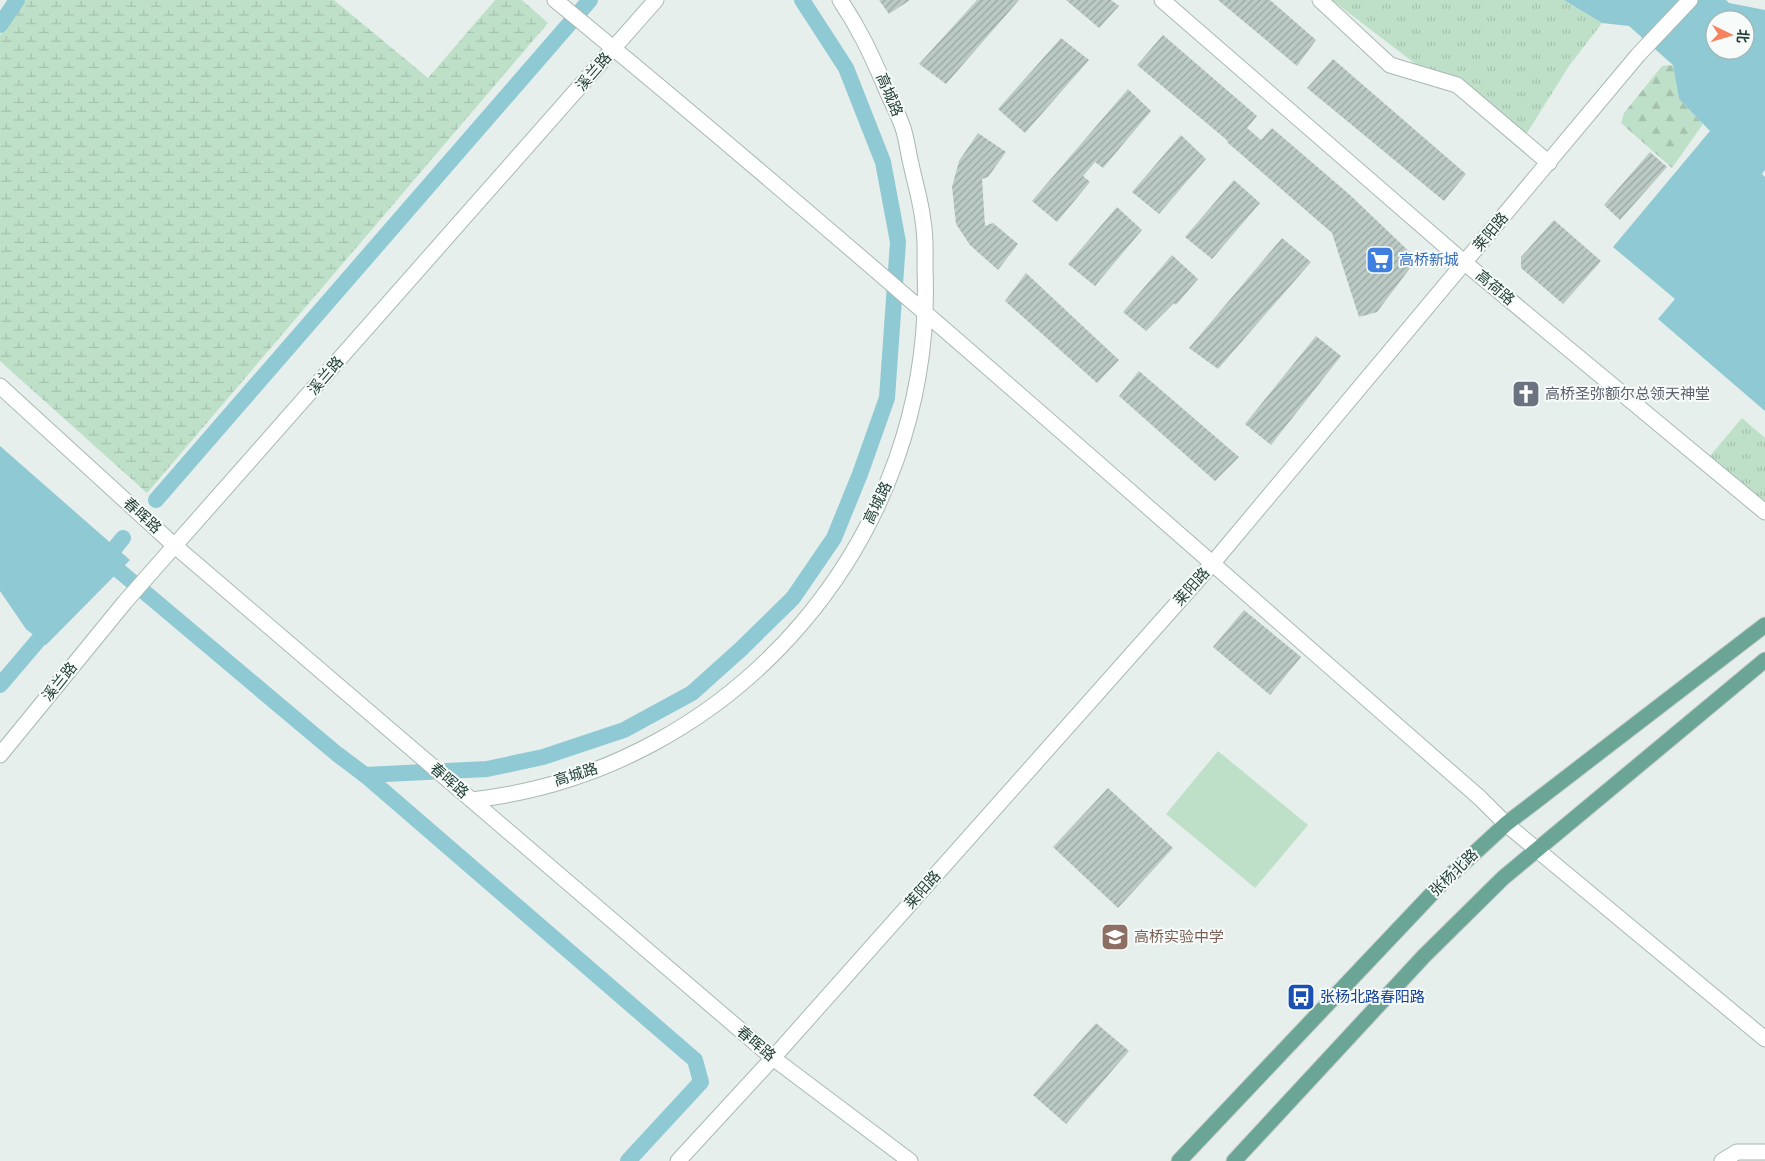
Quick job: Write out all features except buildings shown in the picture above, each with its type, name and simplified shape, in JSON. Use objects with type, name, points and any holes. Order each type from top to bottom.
[{"type":"main road","name":"张杨北路","points":[[1179,1161],[1443,882],[1506,824],[1765,625]]},
{"type":"main road","points":[[1234,1161],[1424,956],[1503,878],[1765,660]]},
{"type":"street","points":[[555,0],[615,48],[907,299],[1480,798],[1506,824],[1765,1039]]},
{"type":"street","name":"溪兰路","points":[[0,755],[126,602],[656,0]]},
{"type":"street","name":"高城路","points":[[472,800],[509,796],[610,765],[668,736],[717,704],[771,658],[807,619],[857,547],[892,474],[916,393],[926,316],[924,222],[903,129],[860,30],[840,0]]},
{"type":"street","name":"高荷路","points":[[1162,0],[1465,263],[1765,512]]},
{"type":"street","points":[[1320,0],[1390,65],[1457,85],[1548,163]]},
{"type":"street","name":"莱阳路","points":[[678,1161],[773,1058],[1212,564],[1638,56],[1690,0]]},
{"type":"street","name":"春晖路","points":[[0,386],[176,546],[773,1058],[910,1161]]},
{"type":"street","points":[[1722,1161],[1737,1152],[1765,1152]]},
{"type":"green space","points":[[26,0],[334,0],[428,78],[495,0],[522,0],[548,23],[147,493],[0,361],[0,35]]},
{"type":"green space","points":[[1332,0],[1564,0],[1602,23],[1569,66],[1520,144]]},
{"type":"green space","points":[[1673,65],[1679,99],[1703,124],[1672,168],[1621,123],[1624,113],[1662,66]]},
{"type":"green space","points":[[1742,418],[1765,438],[1765,506],[1709,457]]},
{"type":"green space","points":[[1218,751],[1308,825],[1255,888],[1166,814]]},
{"type":"water","points":[[1564,0],[1726,0],[1729,3],[1765,10],[1765,170],[1762,174],[1765,177],[1765,411],[1658,319],[1675,299],[1613,247],[1710,131],[1679,99],[1673,65],[1629,26],[1602,23]]},
{"type":"water","points":[[0,446],[130,560],[46,645],[26,629],[0,591]]},
{"type":"waterway","points":[[0,25],[17,0]]},
{"type":"waterway","points":[[156,500],[590,0]]},
{"type":"waterway","points":[[365,775],[487,769],[543,757],[624,730],[692,693],[741,649],[793,598],[834,538],[860,474],[887,398],[898,242],[883,162],[846,68],[802,0]]},
{"type":"waterway","points":[[101,565],[123,538]]},
{"type":"waterway","points":[[104,558],[337,754],[365,775],[695,1060],[701,1082],[628,1161]]},
{"type":"waterway","points":[[0,685],[52,624]]},
{"type":"place","name":"高桥新城","points":[[1380,260]]},
{"type":"place","name":"高桥圣弥额尔总领天神堂","points":[[1526,394]]},
{"type":"place","name":"高桥实验中学","points":[[1115,937]]},
{"type":"place","name":"张杨北路春阳路","points":[[1301,997]]}]
